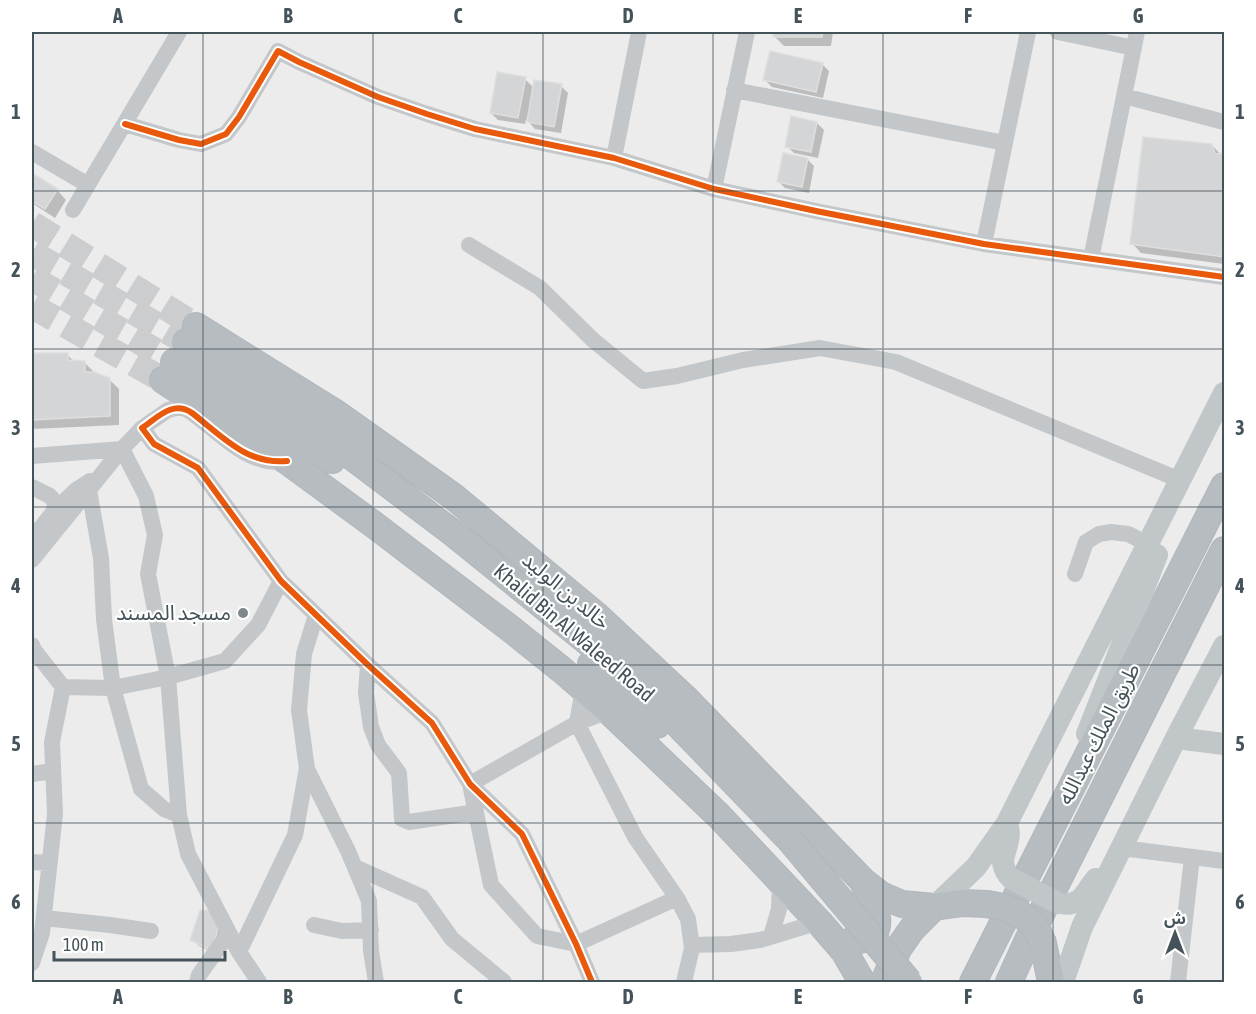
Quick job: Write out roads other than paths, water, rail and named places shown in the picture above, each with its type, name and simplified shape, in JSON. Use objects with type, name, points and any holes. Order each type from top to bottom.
[{"type":"highway","points":[[180,353],[287,461],[507,626],[609,711],[719,816],[780,881],[844,951],[862,982]]},
{"type":"highway","name":"Khalid Bin Al Waleed Road","points":[[180,353],[215,359],[316,428],[453,533],[635,680],[909,982]]},
{"type":"highway","name":"خالد بن الوليد","points":[[180,353],[337,414],[454,497],[596,615],[686,699],[863,881],[881,895],[902,904],[934,907],[963,903],[986,904],[1004,907],[1020,915],[1035,926],[1043,943],[1051,982]]},
{"type":"highway","name":"طريق الملك عبدالله","points":[[973,982],[1224,486]]},
{"type":"highway","name":"طريق الملك عبدالله","points":[[1009,982],[1224,550]]},
{"type":"highway","name":"Khalid Bin Al Waleed Road","points":[[785,844],[893,982]]},
{"type":"highway","points":[[823,928],[849,941],[863,940],[873,934],[878,916],[863,881]]},
{"type":"highway","points":[[884,982],[898,949],[912,929],[934,907]]},
{"type":"main road","points":[[934,907],[976,867],[1006,823],[1224,393]]},
{"type":"main road","points":[[1049,834],[1207,428]]},
{"type":"main road","points":[[1063,982],[1082,927],[1224,646]]},
{"type":"main road","points":[[1176,738],[1224,744]]},
{"type":"main road","points":[[1006,823],[1010,832],[1003,856],[1003,866],[1008,875],[1058,903],[1070,904],[1080,900],[1099,877],[1110,870]]},
{"type":"street","points":[[73,210],[179,32]]},
{"type":"street","points":[[614,158],[639,32]]},
{"type":"street","points":[[714,189],[747,32]]},
{"type":"street","points":[[984,244],[1028,32]]},
{"type":"street","points":[[1058,32],[1134,48]]},
{"type":"street","points":[[1091,259],[1137,32]]},
{"type":"street","points":[[125,124],[201,144],[226,134],[239,117],[278,51],[378,97],[427,114],[475,129],[614,158],[714,189],[984,244],[1224,277]]},
{"type":"street","points":[[734,90],[1005,143]]},
{"type":"street","points":[[1124,96],[1224,122]]},
{"type":"street","points":[[32,152],[88,184]]},
{"type":"street","points":[[469,245],[540,288],[593,340],[644,381],[677,376],[743,360],[820,348],[853,354],[896,362],[1180,480]]},
{"type":"street","points":[[32,560],[122,449],[142,428],[168,410],[184,408],[247,455],[262,460],[287,461]]},
{"type":"street","points":[[142,428],[154,444],[198,468],[281,581],[432,723],[470,784],[522,834],[592,982]]},
{"type":"street","points":[[32,456],[122,449]]},
{"type":"street","points":[[122,449],[146,496],[155,535],[148,574],[168,677],[179,814],[188,854],[239,952],[259,982]]},
{"type":"street","points":[[43,519],[76,490],[103,473]]},
{"type":"street","points":[[32,487],[50,496],[55,502],[32,538]]},
{"type":"street","points":[[89,490],[101,558],[104,619],[113,688],[141,789],[164,809],[179,814]]},
{"type":"street","points":[[1075,574],[1086,542],[1099,534],[1112,532],[1128,534],[1149,544]]},
{"type":"street","points":[[63,687],[113,688],[168,677],[225,661],[258,626],[281,581]]},
{"type":"street","points":[[239,952],[295,835],[307,768],[299,710],[304,654],[316,615]]},
{"type":"street","points":[[32,645],[63,687],[52,742],[55,814],[40,915],[42,933],[32,963]]},
{"type":"street","points":[[368,665],[366,693],[371,728],[378,745],[399,773],[402,819],[409,822],[476,812]]},
{"type":"street","points":[[583,689],[577,723],[635,837],[677,898],[688,919],[692,945],[684,982]]},
{"type":"street","points":[[470,784],[577,723],[609,711]]},
{"type":"street","points":[[307,768],[369,901],[371,951],[376,982]]},
{"type":"street","points":[[32,774],[53,771]]},
{"type":"street","points":[[470,784],[491,885],[537,936],[576,944],[677,898]]},
{"type":"street","points":[[1122,848],[1224,861]]},
{"type":"street","points":[[1178,982],[1192,856]]},
{"type":"street","points":[[32,862],[49,863]]},
{"type":"street","points":[[355,867],[422,897],[452,939],[504,982]]},
{"type":"street","points":[[771,936],[779,909],[780,881]]},
{"type":"street","points":[[40,915],[151,931]]},
{"type":"street","points":[[314,925],[342,931],[370,930]]},
{"type":"street","points":[[692,945],[731,944],[823,928]]},
{"type":"street","points":[[197,982],[199,975],[230,933]]},
{"type":"tunnel","points":[[32,224],[196,326]]},
{"type":"tunnel","points":[[32,253],[186,342]]},
{"type":"tunnel","points":[[32,278],[174,362]]},
{"type":"tunnel","points":[[32,306],[163,380]]},
{"type":"place","name":"مسجد المسند","points":[[243,613]]}]
